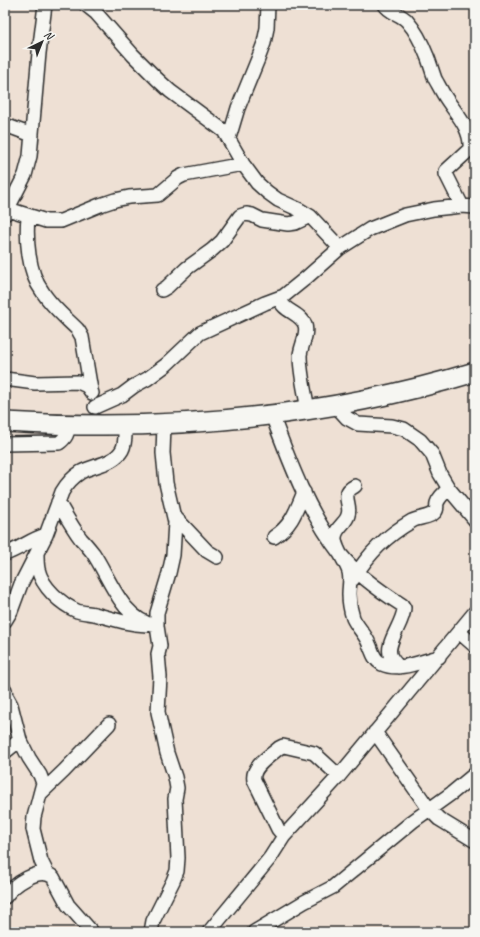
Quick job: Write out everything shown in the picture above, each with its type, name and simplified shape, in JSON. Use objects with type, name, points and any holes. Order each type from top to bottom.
[{"type":"highway","points":[[5,422],[126,426],[164,425],[272,415],[336,406],[408,391],[475,372]]},
{"type":"street","points":[[45,5],[39,53],[30,156],[26,170],[6,212],[46,221],[61,221],[115,200],[158,195],[178,178],[184,175],[243,164]]},
{"type":"street","points":[[86,5],[96,13],[133,55],[170,91],[224,131],[243,164],[257,183],[278,200],[310,216],[340,248]]},
{"type":"street","points":[[229,138],[238,108],[264,43],[267,28],[268,5]]},
{"type":"street","points":[[94,407],[122,395],[147,379],[166,365],[200,333],[281,297],[292,290],[340,248],[370,230],[404,215],[469,206],[446,174],[446,171],[470,149],[471,142],[456,111],[444,95],[435,77],[427,55],[415,32],[406,19],[387,8],[385,5]]},
{"type":"street","points":[[5,125],[32,135]]},
{"type":"street","points":[[162,290],[187,268],[222,241],[240,216],[246,214],[252,215],[262,220],[288,224],[295,223],[310,216]]},
{"type":"street","points":[[28,216],[27,243],[35,277],[42,292],[78,330],[82,337],[94,407],[94,426]]},
{"type":"street","points":[[281,297],[281,304],[301,319],[305,324],[300,355],[308,410]]},
{"type":"street","points":[[5,379],[35,383],[78,382],[83,383],[91,390]]},
{"type":"street","points":[[336,406],[347,418],[358,424],[392,426],[404,429],[420,440],[432,454],[440,474],[449,489],[475,520]]},
{"type":"street","points":[[272,415],[318,522],[341,556],[350,573],[354,577],[402,605],[404,608],[403,615],[389,648],[390,656],[399,667]]},
{"type":"street","points":[[5,444],[59,443],[68,432],[69,425]]},
{"type":"street","points":[[152,625],[169,573],[175,537],[174,516],[166,483],[163,453],[164,425]]},
{"type":"street","points":[[5,621],[46,535],[65,487],[80,473],[109,461],[117,456],[122,450],[126,426]]},
{"type":"street","points":[[341,556],[335,539],[336,532],[348,516],[349,509],[346,496],[348,491],[355,486]]},
{"type":"street","points":[[439,657],[399,667],[380,663],[371,652],[369,644],[353,618],[349,593],[354,577],[379,544],[414,520],[424,518],[435,513],[437,510],[438,501],[449,489]]},
{"type":"street","points":[[274,537],[282,532],[291,522],[304,492]]},
{"type":"street","points":[[58,502],[81,539],[96,558],[116,594],[131,612],[152,625],[160,646],[158,654],[160,677],[158,712],[167,754],[177,788],[175,799],[178,858],[177,870],[173,881],[153,921],[151,932]]},
{"type":"street","points":[[174,516],[207,551],[217,557]]},
{"type":"street","points":[[5,554],[14,551],[35,538],[46,535]]},
{"type":"street","points":[[37,553],[38,569],[44,582],[54,595],[66,605],[78,612],[97,614],[130,624],[152,625]]},
{"type":"street","points":[[209,932],[270,858],[284,836],[339,776],[475,612]]},
{"type":"street","points":[[459,632],[475,646]]},
{"type":"street","points":[[5,690],[6,696],[11,705],[20,740],[29,758],[42,778],[43,783],[34,817],[33,828],[41,861],[47,873],[53,877],[71,908],[92,932]]},
{"type":"street","points":[[40,794],[109,724]]},
{"type":"street","points":[[375,732],[429,810],[439,819],[475,841]]},
{"type":"street","points":[[5,752],[20,740]]},
{"type":"street","points":[[284,836],[278,829],[254,780],[254,772],[259,766],[279,748],[288,746],[314,753],[339,776]]},
{"type":"street","points":[[254,932],[304,902],[333,887],[413,821],[475,774]]},
{"type":"street","points":[[5,898],[16,885],[24,880],[47,873]]}]
